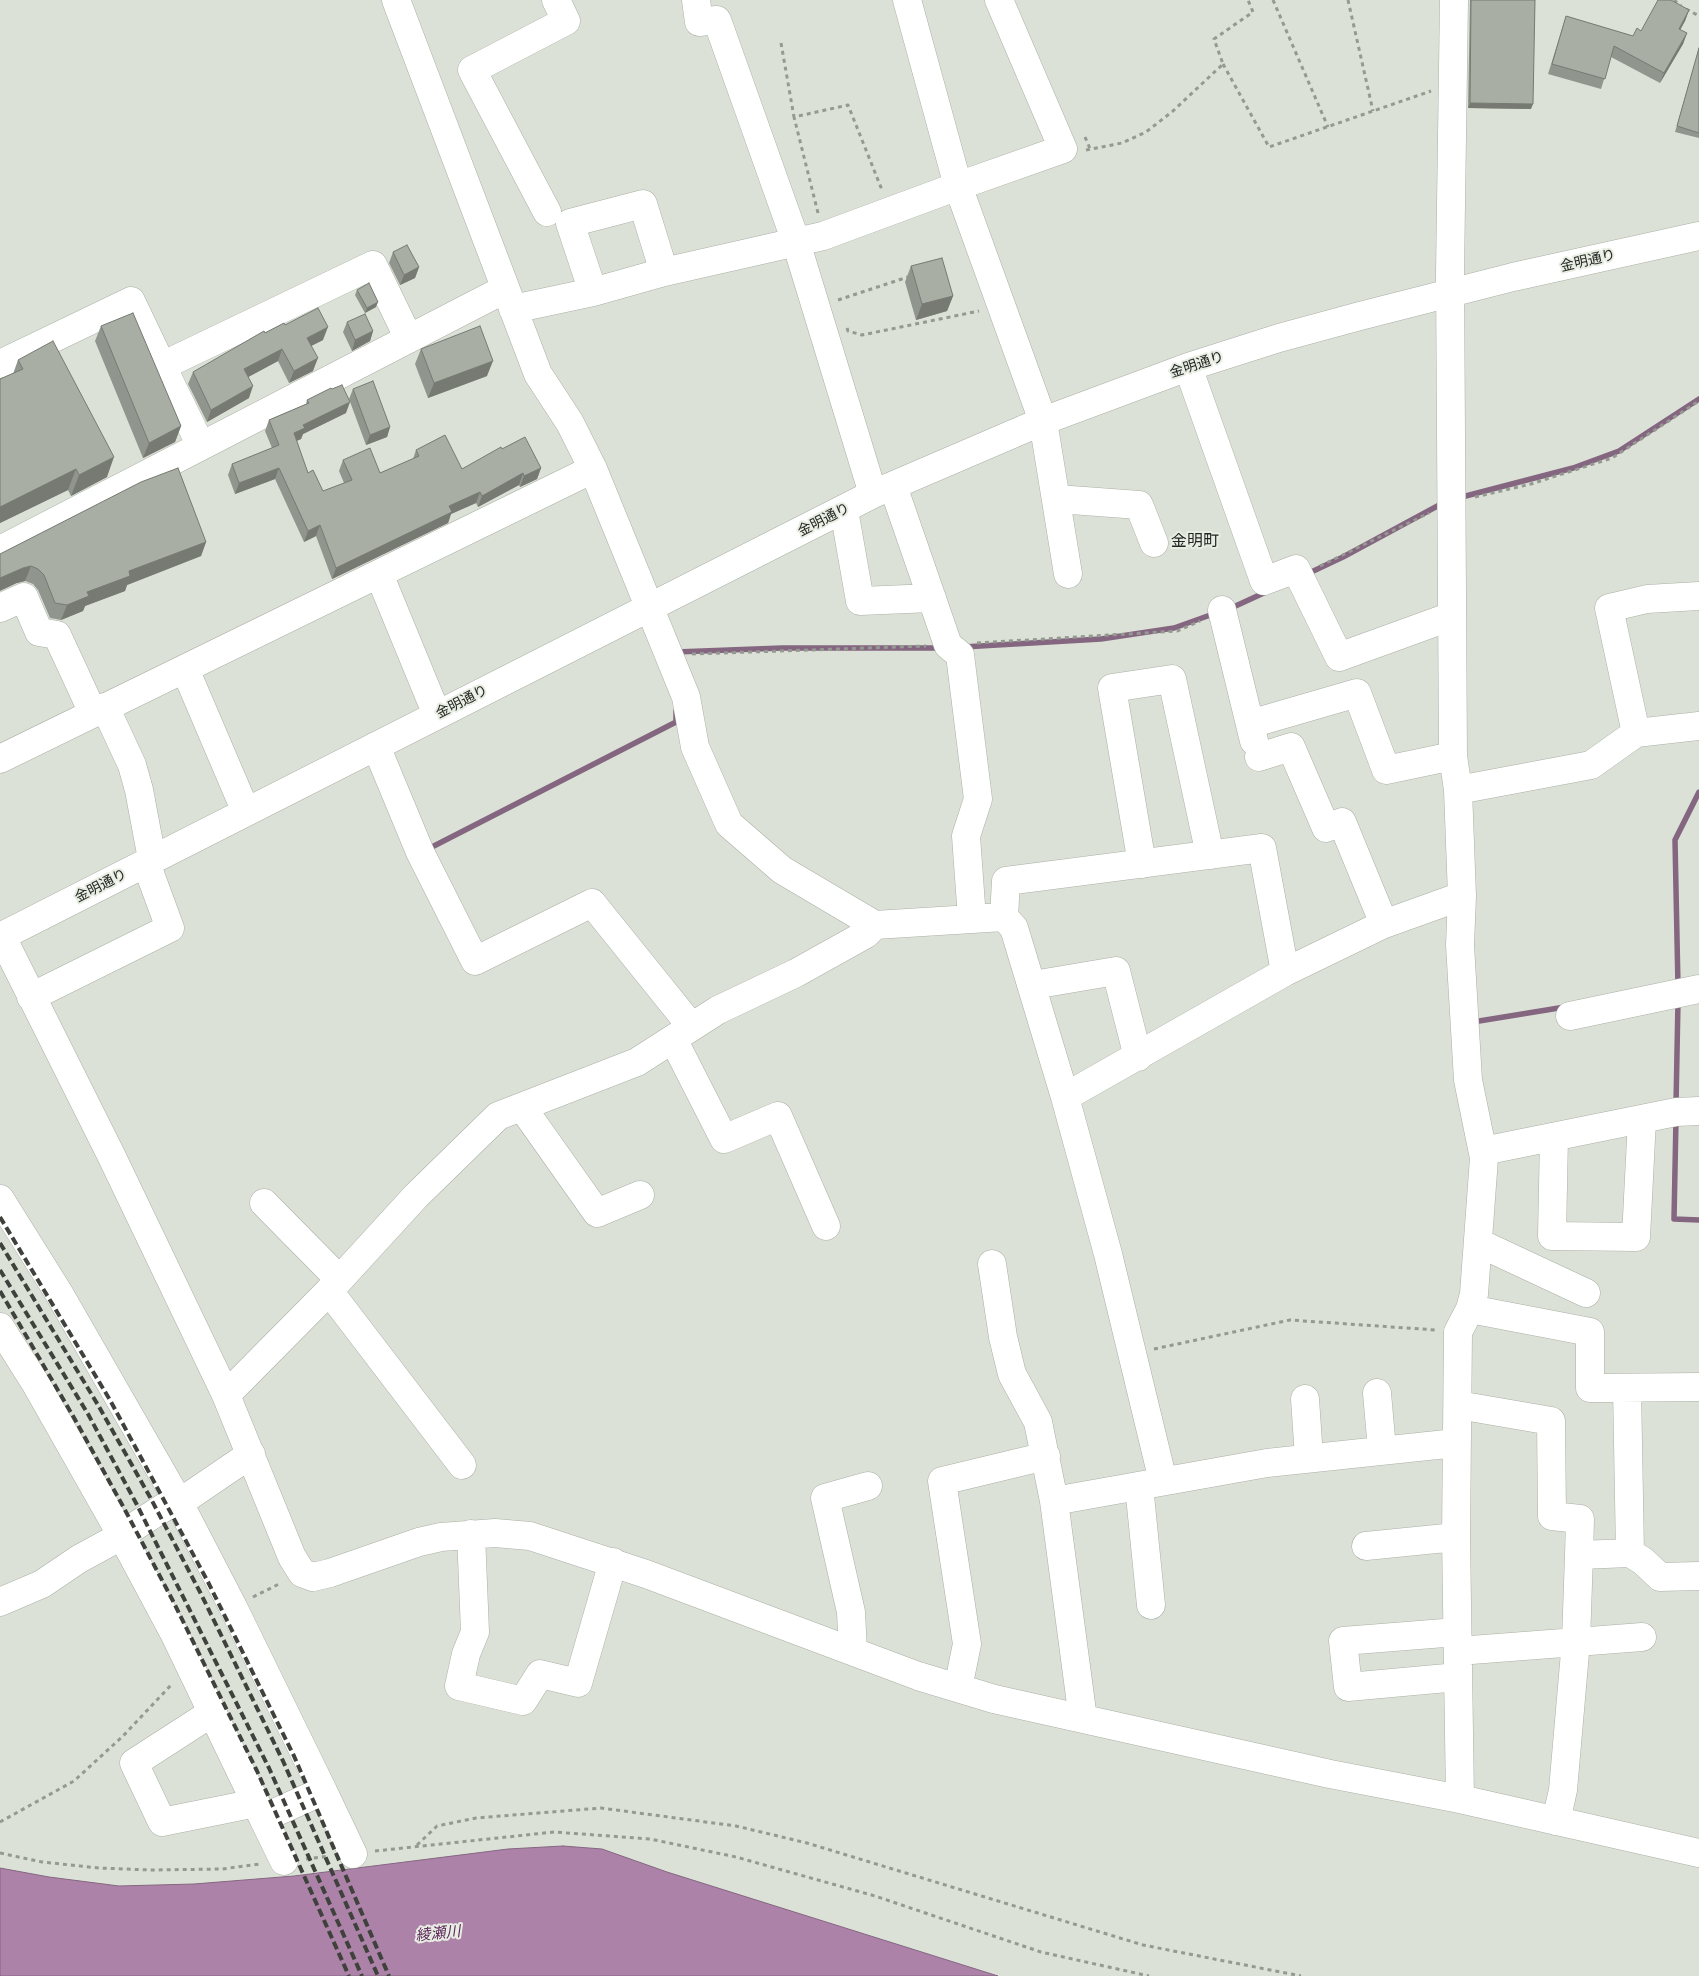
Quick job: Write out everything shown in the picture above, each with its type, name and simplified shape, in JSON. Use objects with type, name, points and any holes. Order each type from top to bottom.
[{"type":"street","points":[[396,0],[538,374],[570,423],[593,469],[686,697],[695,747],[729,824],[782,870],[875,924],[1004,918],[1014,928],[1033,985],[1108,1254],[1131,1353],[1151,1484],[1150,1605]]},
{"type":"street","points":[[548,212],[472,70],[566,21],[556,0]]},
{"type":"street","points":[[696,0],[699,22],[717,20],[883,490],[932,598],[948,645],[960,655],[978,799],[966,836],[972,919]]},
{"type":"street","points":[[907,0],[958,186],[1043,421],[1068,574]]},
{"type":"street","points":[[0,550],[409,339],[509,299],[593,292],[664,272],[823,236],[1063,149],[999,0]]},
{"type":"street","points":[[1454,0],[1452,293],[1453,756],[1458,790],[1462,896],[1460,946],[1468,1080],[1484,1158],[1474,1294],[1464,1320],[1456,1443],[1460,1799]]},
{"type":"street","points":[[593,292],[570,223],[643,204],[664,272]]},
{"type":"street","name":"金明通り","points":[[2,933],[149,861],[883,490],[1043,421],[1188,367],[1280,338],[1452,293],[1699,236]]},
{"type":"street","points":[[162,366],[373,265],[409,339]]},
{"type":"street","points":[[0,364],[131,301],[201,446]]},
{"type":"street","points":[[1188,367],[1264,581],[1296,569],[1339,657],[1452,616]]},
{"type":"street","points":[[0,759],[593,469]]},
{"type":"street","points":[[1057,499],[1139,505],[1154,543]]},
{"type":"street","points":[[844,510],[860,601],[932,598]]},
{"type":"street","points":[[379,574],[437,715]]},
{"type":"street","points":[[1636,733],[1609,608],[1647,598],[1699,596]]},
{"type":"street","points":[[0,608],[24,597],[39,632],[57,635],[132,766],[139,790],[149,861],[170,928],[31,997]]},
{"type":"street","points":[[1222,610],[1261,765],[1291,747],[1326,828],[1342,822],[1384,924]]},
{"type":"street","points":[[185,669],[246,812]]},
{"type":"street","points":[[1142,864],[1112,688],[1172,679],[1210,855]]},
{"type":"street","points":[[1250,724],[1357,693],[1386,770],[1453,756]]},
{"type":"street","points":[[1458,790],[1591,765],[1636,733],[1699,726]]},
{"type":"street","points":[[376,746],[420,852],[475,961],[592,903],[682,1032],[724,1139],[778,1116],[826,1226]]},
{"type":"street","points":[[1004,918],[1006,881],[1262,848],[1285,972]]},
{"type":"street","points":[[1065,1098],[1285,972],[1384,924],[1462,896]]},
{"type":"street","points":[[226,1395],[334,1285],[416,1196],[498,1116],[637,1062],[682,1032],[735,1001],[813,963],[866,934],[875,924]]},
{"type":"street","points":[[2,933],[31,997],[111,1156],[226,1395],[292,1557],[302,1573],[313,1577],[330,1573],[419,1542],[441,1537],[495,1533],[530,1536],[613,1562],[918,1676],[958,1688],[1082,1720],[1321,1772],[1460,1799],[1699,1853]]},
{"type":"street","points":[[1033,985],[1116,971],[1138,1057]]},
{"type":"street","points":[[1570,1016],[1699,990]]},
{"type":"street","points":[[522,1107],[597,1214],[640,1195]]},
{"type":"street","points":[[1483,1151],[1676,1112],[1699,1111]]},
{"type":"street","points":[[1554,1137],[1552,1236],[1636,1237],[1642,1119]]},
{"type":"street","points":[[0,1198],[60,1295],[178,1501],[234,1608],[353,1854]]},
{"type":"street","points":[[264,1203],[334,1285],[462,1465]]},
{"type":"street","points":[[1479,1243],[1586,1293]]},
{"type":"street","points":[[992,1264],[1002,1337],[1012,1374],[1038,1422],[1046,1456],[1054,1502],[1082,1720]]},
{"type":"street","points":[[1464,1320],[1590,1332],[1590,1388],[1699,1387]]},
{"type":"street","points":[[0,1326],[36,1384],[121,1534],[213,1712],[284,1861]]},
{"type":"street","points":[[1627,1388],[1630,1553]]},
{"type":"street","points":[[1377,1392],[1382,1450]]},
{"type":"street","points":[[1305,1399],[1309,1458]]},
{"type":"street","points":[[1458,1405],[1551,1422],[1552,1516],[1580,1519],[1576,1641],[1563,1790],[1556,1821]]},
{"type":"street","points":[[1054,1502],[1266,1463],[1456,1443]]},
{"type":"street","points":[[0,1602],[42,1584],[79,1559],[178,1501],[251,1454]]},
{"type":"street","points":[[958,1688],[968,1644],[942,1481],[1046,1456]]},
{"type":"street","points":[[853,1651],[852,1612],[825,1498],[868,1486]]},
{"type":"street","points":[[471,1534],[475,1632],[466,1654],[458,1686],[523,1701],[540,1674],[578,1683],[613,1562]]},
{"type":"street","points":[[1366,1546],[1456,1537]]},
{"type":"street","points":[[1580,1555],[1630,1553],[1643,1561],[1660,1576],[1699,1576]]},
{"type":"street","points":[[1458,1653],[1576,1641],[1642,1637]]},
{"type":"street","points":[[213,1712],[134,1763],[162,1822],[260,1810],[323,1791]]},
{"type":"path","points":[[1248,0],[1253,12],[1214,39],[1223,64],[1269,147],[1453,84]]},
{"type":"path","points":[[1273,0],[1328,127]]},
{"type":"path","points":[[1348,0],[1373,111]]},
{"type":"path","points":[[1674,0],[1699,16]]},
{"type":"path","points":[[781,43],[794,117],[823,236]]},
{"type":"path","points":[[1063,149],[1091,150],[1122,143],[1146,132],[1173,111],[1223,64]]},
{"type":"path","points":[[794,117],[848,105],[890,211]]},
{"type":"path","points":[[838,300],[920,273]]},
{"type":"path","points":[[835,291],[840,308]]},
{"type":"path","points":[[846,323],[848,331],[862,335],[988,310]]},
{"type":"path","points":[[1299,576],[1452,502],[1531,484],[1612,458],[1699,401]]},
{"type":"path","points":[[669,655],[948,645],[1177,631],[1222,610]]},
{"type":"path","points":[[1131,1353],[1290,1320],[1464,1320]]},
{"type":"path","points":[[234,1608],[302,1573]]},
{"type":"path","points":[[0,1822],[74,1781],[123,1736],[183,1673],[196,1678]]},
{"type":"path","points":[[416,1845],[437,1826],[476,1818],[601,1808],[736,1826],[826,1848],[1143,1945],[1301,1976]]},
{"type":"path","points":[[0,1853],[42,1862],[99,1868],[150,1870],[222,1869],[416,1845],[554,1832],[650,1839],[736,1857],[875,1896],[1041,1952],[1149,1976]]},
{"type":"water","name":"綾瀬川","points":[[563,1846],[602,1849],[667,1872],[998,1976],[0,1976],[0,1868],[49,1877],[119,1886],[194,1884],[294,1876],[508,1849]]},
{"type":"building","points":[[1471,0],[1535,0],[1533,104],[1470,103]]},
{"type":"building","points":[[1658,0],[1671,0],[1689,10],[1679,29],[1687,33],[1664,73],[1614,46],[1605,79],[1552,64],[1566,16],[1633,36],[1637,28],[1641,31]]},
{"type":"building","points":[[1699,48],[1699,133],[1677,126]]},
{"type":"building","points":[[407,245],[419,267],[404,275],[393,252]]},
{"type":"building","points":[[942,258],[953,296],[922,304],[911,266]]},
{"type":"building","points":[[369,283],[378,302],[367,308],[357,290]]},
{"type":"building","points":[[318,308],[328,327],[307,338],[318,358],[294,371],[282,349],[244,369],[253,386],[211,410],[193,372],[264,331],[265,333],[284,323],[285,325]]},
{"type":"building","points":[[133,313],[181,426],[149,443],[101,326]]},
{"type":"building","points":[[365,314],[373,331],[355,340],[347,322]]},
{"type":"building","points":[[480,326],[493,361],[434,383],[421,349]]},
{"type":"building","points":[[53,341],[114,457],[79,475],[76,469],[0,507],[0,379],[23,369],[18,360]]},
{"type":"building","points":[[373,381],[390,427],[370,435],[353,389]]},
{"type":"building","points":[[342,385],[350,402],[303,425],[305,428],[294,433],[308,473],[313,470],[323,491],[352,480],[343,460],[370,448],[380,473],[419,456],[416,450],[445,435],[462,469],[501,447],[502,449],[525,437],[541,468],[524,476],[523,473],[482,496],[480,492],[449,506],[452,512],[336,568],[320,525],[308,531],[279,468],[239,483],[232,464],[279,445],[269,420],[309,403],[307,400],[331,388]]},
{"type":"building","points":[[178,468],[206,542],[129,571],[130,576],[87,592],[89,596],[67,605],[55,603],[44,575],[38,569],[31,566],[0,578],[0,554],[141,482]]},
{"type":"waterway","points":[[1458,498],[1573,468],[1619,451],[1699,399]]},
{"type":"waterway","points":[[1307,574],[1343,557],[1443,503]]},
{"type":"waterway","points":[[1229,609],[1266,592]]},
{"type":"waterway","points":[[963,647],[1101,639],[1174,628],[1216,613]]},
{"type":"waterway","points":[[676,652],[782,648],[942,648]]},
{"type":"waterway","points":[[428,849],[676,722],[676,711]]},
{"type":"waterway","points":[[1678,987],[1675,840],[1699,792]]},
{"type":"waterway","points":[[1676,1105],[1678,1001]]},
{"type":"waterway","points":[[1473,1022],[1565,1007]]},
{"type":"waterway","points":[[1676,1119],[1674,1219],[1699,1220]]},
{"type":"railway","points":[[0,1217],[110,1400],[208,1582],[294,1756],[389,1976]]},
{"type":"railway","points":[[0,1243],[98,1405],[150,1497],[200,1592],[283,1761],[378,1976]]},
{"type":"railway","points":[[0,1270],[88,1414],[136,1503],[269,1768],[362,1976]]},
{"type":"railway","points":[[0,1291],[73,1416],[173,1601],[257,1771],[349,1976]]},
{"type":"district","name":"金明町","points":[[1195,541]]}]
